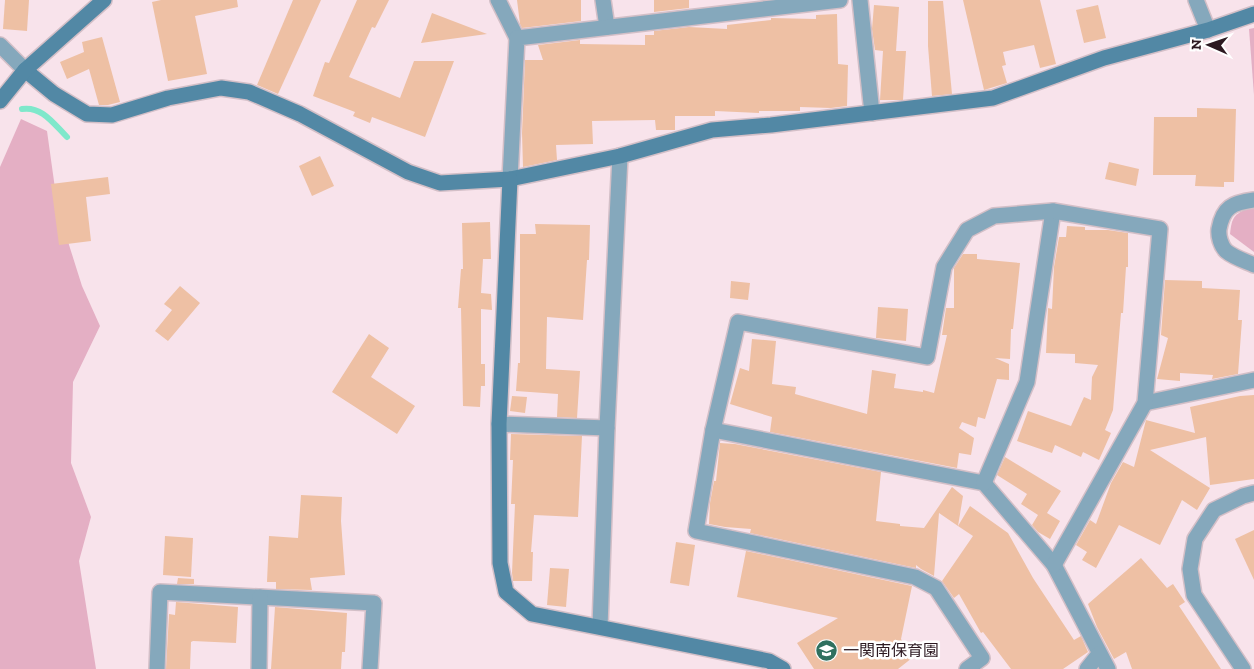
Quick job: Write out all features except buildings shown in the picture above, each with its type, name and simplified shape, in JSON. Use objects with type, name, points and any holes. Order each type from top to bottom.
[{"type":"street","points":[[0,101],[25,70],[104,0]]},
{"type":"street","points":[[498,0],[517,38],[499,424],[500,564],[506,592],[532,614],[769,661],[783,669]]},
{"type":"street","points":[[603,0],[607,27]]},
{"type":"street","points":[[517,38],[607,27],[731,6],[840,0]]},
{"type":"street","points":[[860,0],[872,113]]},
{"type":"street","points":[[1196,0],[1208,30]]},
{"type":"street","points":[[0,45],[25,70],[54,94],[87,114],[112,115],[168,98],[221,88],[250,92],[300,114],[408,172],[440,183],[510,179],[620,156],[712,130],[771,125],[993,98],[1104,58],[1208,30],[1254,14]]},
{"type":"street","points":[[600,627],[620,156]]},
{"type":"street","points":[[1254,200],[1241,202],[1222,215],[1218,235],[1226,250],[1254,265]]},
{"type":"street","points":[[984,483],[1027,382],[1053,211]]},
{"type":"street","points":[[967,669],[986,664],[936,588],[915,577],[696,531],[713,430],[738,322],[927,357],[944,267],[967,230],[994,216],[1053,211],[1160,229],[1145,403],[1054,565]]},
{"type":"street","points":[[1145,403],[1254,380]]},
{"type":"street","points":[[499,424],[607,428]]},
{"type":"street","points":[[713,430],[984,483],[1054,565],[1108,669]]},
{"type":"street","points":[[1243,669],[1194,595],[1190,568],[1195,538],[1214,510],[1243,496],[1254,493]]},
{"type":"street","points":[[157,669],[160,592],[374,603],[370,669]]},
{"type":"street","points":[[259,669],[260,597]]},
{"type":"street","points":[[1087,669],[1100,654]]},
{"type":"shaded area","points":[[1254,28],[1254,95],[1249,29]]},
{"type":"shaded area","points":[[21,119],[47,131],[58,210],[82,286],[100,326],[73,382],[71,463],[91,517],[79,561],[96,669],[0,669],[0,167]]},
{"type":"shaded area","points":[[1250,207],[1254,207],[1254,252],[1230,234],[1235,217]]},
{"type":"waterway","points":[[22,109],[36,110],[41,113],[52,121],[67,137]]},
{"type":"place","name":"一関南保育園","points":[[827,650]]}]
